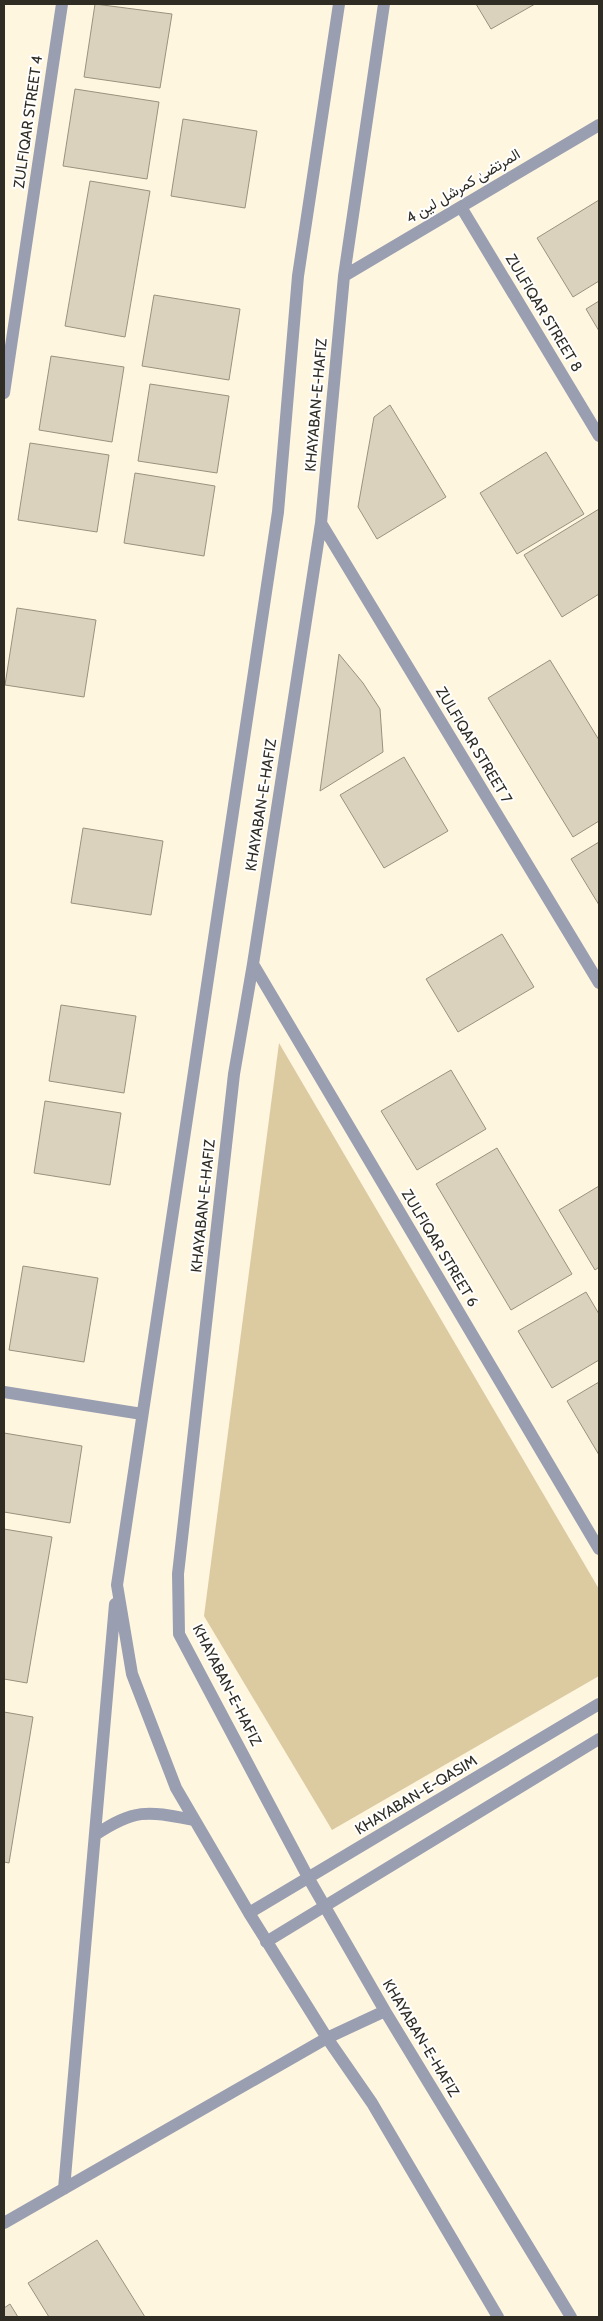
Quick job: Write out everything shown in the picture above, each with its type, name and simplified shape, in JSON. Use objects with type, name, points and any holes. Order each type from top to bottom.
[{"type":"street","name":"ZULFIQAR STREET 4","points":[[4,394],[62,4]]},
{"type":"street","name":"KHAYABAN-E-HAFIZ","points":[[340,4],[298,276],[278,512],[117,1585],[132,1674],[176,1788],[266,1942],[326,2038],[372,2103],[498,2317]]},
{"type":"street","name":"KHAYABAN-E-HAFIZ","points":[[384,4],[344,276],[321,523],[253,964],[234,1074],[178,1574],[179,1634],[308,1879],[385,2011],[571,2317]]},
{"type":"street","name":"المرتضیٰ کمرشل لین 4","points":[[344,276],[599,125]]},
{"type":"street","name":"ZULFIQAR STREET 8","points":[[461,207],[599,436]]},
{"type":"street","name":"ZULFIQAR STREET 7","points":[[321,523],[599,983]]},
{"type":"street","name":"ZULFIQAR STREET 6","points":[[253,964],[599,1549]]},
{"type":"street","points":[[4,1392],[142,1414]]},
{"type":"street","points":[[64,2189],[117,1585]]},
{"type":"street","name":"KHAYABAN-E-QASIM","points":[[248,1913],[599,1704]]},
{"type":"street","points":[[266,1942],[599,1739]]},
{"type":"street","points":[[95,1835],[120,1819],[140,1814],[160,1813],[194,1820]]},
{"type":"street","points":[[4,2223],[326,2038],[385,2011]]},
{"type":"shaded area","points":[[279,1043],[599,1589],[599,1676],[332,1830],[204,1616]]},
{"type":"building","points":[[95,4],[172,14],[160,88],[84,77]]},
{"type":"building","points":[[476,4],[535,4],[491,29]]},
{"type":"building","points":[[75,89],[159,102],[147,179],[63,166]]},
{"type":"building","points":[[183,119],[257,131],[245,208],[171,196]]},
{"type":"building","points":[[90,181],[150,191],[125,337],[65,326]]},
{"type":"building","points":[[599,200],[599,281],[573,297],[537,238]]},
{"type":"building","points":[[154,295],[240,309],[229,380],[142,366]]},
{"type":"building","points":[[599,301],[599,331],[586,309]]},
{"type":"building","points":[[51,356],[124,367],[112,442],[39,430]]},
{"type":"building","points":[[150,384],[229,396],[217,473],[138,461]]},
{"type":"building","points":[[390,405],[446,497],[377,539],[358,507],[374,417]]},
{"type":"building","points":[[30,443],[109,455],[97,532],[18,520]]},
{"type":"building","points":[[546,452],[584,514],[517,554],[480,493]]},
{"type":"building","points":[[135,473],[215,486],[204,556],[124,543]]},
{"type":"building","points":[[599,509],[599,594],[562,617],[524,555]]},
{"type":"building","points":[[17,608],[96,620],[84,697],[5,685]]},
{"type":"building","points":[[339,654],[363,683],[380,709],[383,752],[320,791]]},
{"type":"building","points":[[550,660],[599,740],[599,821],[573,837],[488,698]]},
{"type":"building","points":[[404,757],[448,831],[384,868],[340,795]]},
{"type":"building","points":[[83,828],[163,841],[151,915],[71,903]]},
{"type":"building","points":[[599,842],[599,905],[571,859]]},
{"type":"building","points":[[502,934],[534,987],[458,1032],[426,979]]},
{"type":"building","points":[[61,1005],[136,1016],[124,1093],[49,1081]]},
{"type":"building","points":[[451,1070],[486,1129],[417,1170],[381,1111]]},
{"type":"building","points":[[45,1101],[121,1113],[110,1185],[34,1173]]},
{"type":"building","points":[[497,1148],[572,1274],[511,1310],[436,1184]]},
{"type":"building","points":[[599,1186],[599,1267],[595,1270],[559,1210]]},
{"type":"building","points":[[23,1266],[98,1278],[84,1362],[9,1350]]},
{"type":"building","points":[[586,1292],[599,1314],[599,1360],[552,1388],[518,1331]]},
{"type":"building","points":[[599,1382],[599,1455],[567,1401]]},
{"type":"building","points":[[4,1433],[82,1446],[70,1523],[4,1512]]},
{"type":"building","points":[[4,1529],[52,1537],[27,1683],[4,1679]]},
{"type":"building","points":[[4,1712],[33,1717],[9,1863],[4,1862]]},
{"type":"building","points":[[97,2240],[145,2317],[49,2317],[28,2283]]},
{"type":"building","points":[[10,2304],[18,2317],[4,2317],[4,2308]]}]
